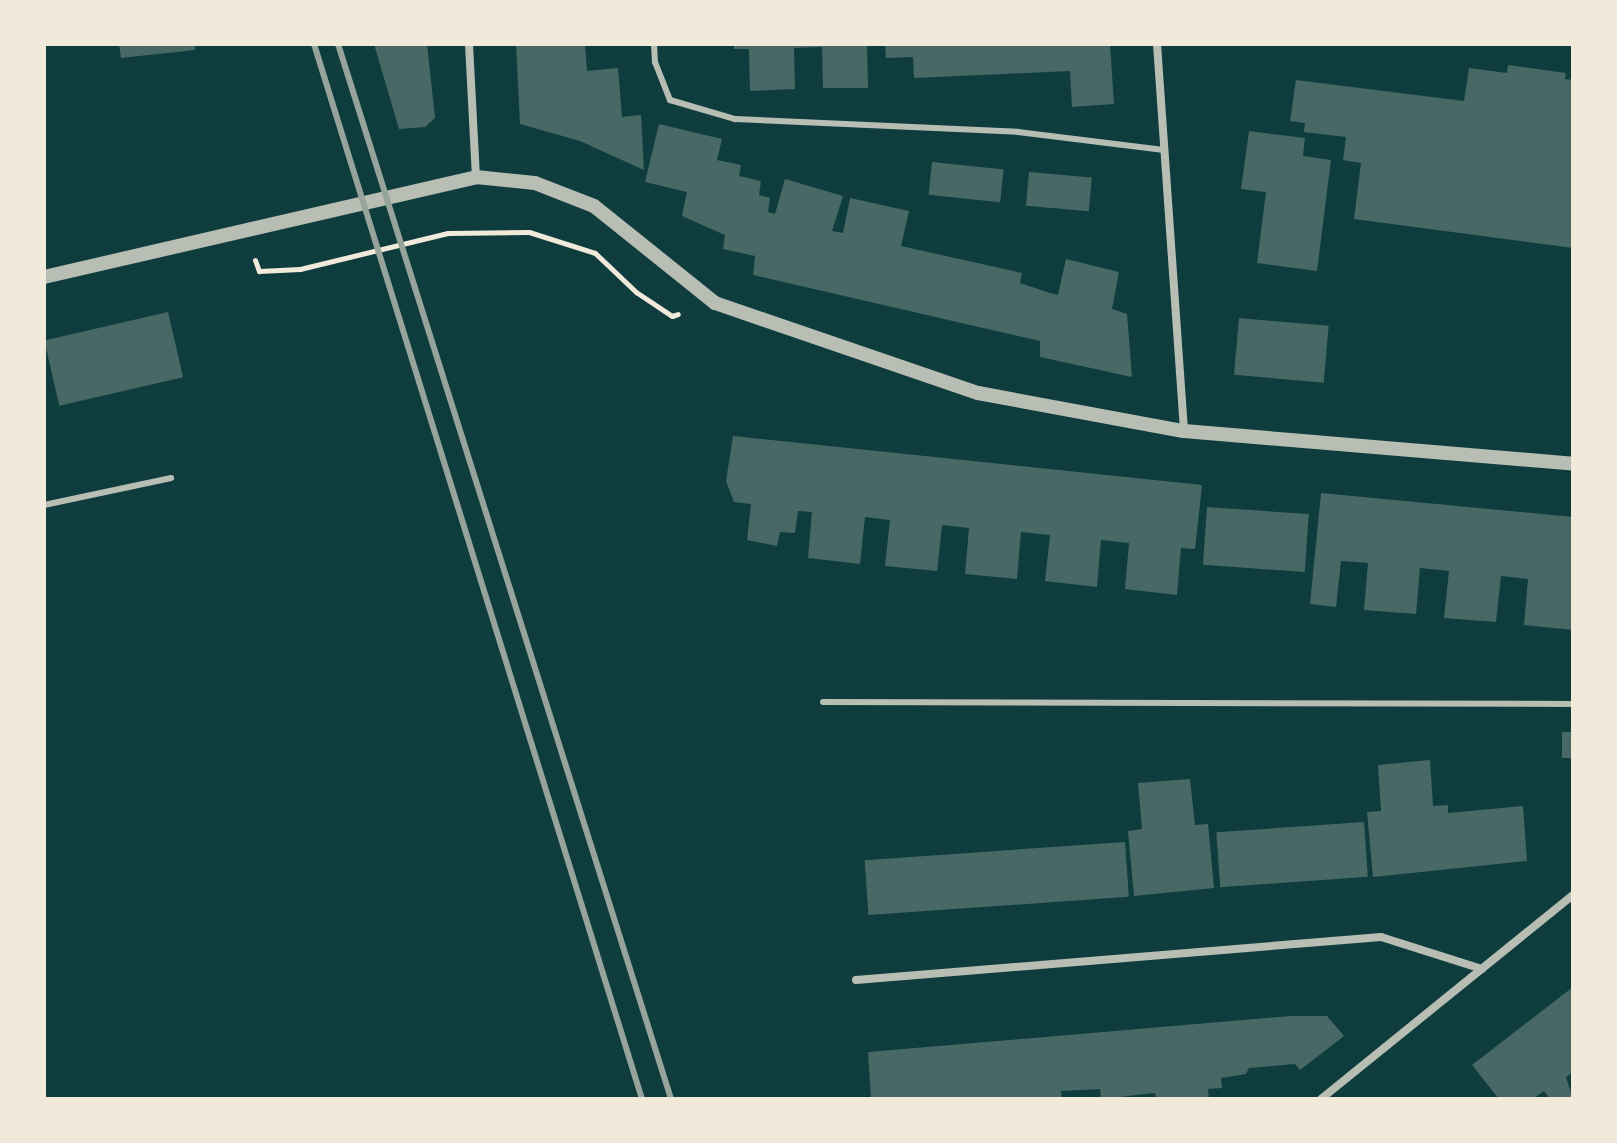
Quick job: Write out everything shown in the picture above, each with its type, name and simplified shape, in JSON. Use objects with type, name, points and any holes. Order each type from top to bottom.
[{"type":"street","points":[[469,44],[476,177]]},
{"type":"street","points":[[1157,44],[1184,431]]},
{"type":"street","points":[[44,277],[476,177],[535,183],[594,206],[715,303],[978,393],[1184,431],[1573,464]]},
{"type":"street","points":[[1321,1099],[1573,895]]},
{"type":"street","points":[[856,980],[1381,937],[1482,969]]},
{"type":"lane","points":[[654,44],[655,62],[670,100],[735,119],[1018,132],[1164,150]]},
{"type":"lane","points":[[44,505],[171,478]]},
{"type":"lane","points":[[823,702],[1573,704]]},
{"type":"path","points":[[244,233],[259,271],[300,269],[448,233],[529,232],[595,253],[672,316],[715,303]]},
{"type":"building","points":[[119,44],[195,44],[195,50],[121,58]]},
{"type":"building","points":[[374,44],[427,44],[435,118],[425,127],[399,129]]},
{"type":"building","points":[[516,44],[585,44],[587,71],[618,68],[622,117],[641,115],[644,170],[580,141],[520,124]]},
{"type":"building","points":[[734,44],[867,44],[868,88],[823,88],[822,47],[794,48],[795,89],[750,91],[749,49],[734,49]]},
{"type":"building","points":[[885,44],[1110,44],[1114,104],[1072,107],[1070,71],[914,78],[913,57],[886,58]]},
{"type":"building","points":[[1508,65],[1566,73],[1565,79],[1573,80],[1573,248],[1354,219],[1361,163],[1343,160],[1346,137],[1304,132],[1305,123],[1290,121],[1296,80],[1464,101],[1469,68],[1507,73]]},
{"type":"building","points":[[659,124],[722,139],[717,160],[741,165],[739,176],[761,181],[759,195],[770,198],[768,212],[775,214],[785,179],[843,196],[832,231],[843,233],[850,198],[909,211],[901,246],[1022,273],[1020,283],[1050,293],[1058,295],[1066,259],[1119,272],[1112,309],[1127,314],[1132,377],[1040,357],[1040,341],[753,275],[755,256],[723,249],[725,235],[682,216],[687,192],[645,182]]},
{"type":"building","points":[[1249,131],[1305,138],[1303,156],[1331,160],[1317,271],[1257,263],[1266,192],[1241,189]]},
{"type":"building","points":[[932,162],[1004,170],[1000,202],[929,195]]},
{"type":"building","points":[[1029,172],[1092,177],[1089,211],[1026,206]]},
{"type":"building","points":[[168,312],[183,377],[59,406],[44,341]]},
{"type":"building","points":[[1239,318],[1329,326],[1324,383],[1234,375]]},
{"type":"building","points":[[733,436],[1202,485],[1195,549],[1181,548],[1177,595],[1125,589],[1129,543],[1101,540],[1097,587],[1045,581],[1050,535],[1021,532],[1017,579],[965,574],[969,528],[942,525],[937,571],[885,566],[890,520],[865,517],[860,564],[808,558],[812,512],[798,511],[795,533],[780,532],[777,546],[747,540],[751,504],[734,502],[726,481]]},
{"type":"building","points":[[1321,493],[1573,517],[1573,630],[1524,625],[1528,579],[1501,576],[1496,622],[1444,618],[1449,571],[1420,568],[1416,614],[1364,610],[1368,563],[1341,561],[1336,607],[1310,604]]},
{"type":"building","points":[[1207,507],[1309,514],[1305,572],[1203,565]]},
{"type":"building","points":[[1562,732],[1573,732],[1573,758],[1562,758]]},
{"type":"building","points":[[1430,760],[1433,806],[1448,805],[1448,813],[1523,806],[1527,861],[1373,877],[1367,812],[1381,811],[1378,765]]},
{"type":"building","points":[[1190,779],[1195,825],[1208,824],[1214,888],[1134,896],[1128,831],[1142,829],[1138,783]]},
{"type":"building","points":[[1364,822],[1368,877],[1220,887],[1216,832]]},
{"type":"building","points":[[1125,842],[1129,897],[868,915],[865,860]]},
{"type":"building","points":[[1573,987],[1573,1072],[1566,1077],[1573,1099],[1550,1099],[1544,1091],[1533,1099],[1499,1099],[1472,1065]]},
{"type":"building","points":[[1291,1016],[1327,1016],[1344,1036],[1300,1070],[1295,1064],[1249,1068],[1246,1074],[1221,1078],[1222,1088],[1208,1089],[1209,1099],[1156,1099],[1155,1093],[1101,1099],[1100,1089],[1061,1091],[1062,1099],[871,1099],[868,1052]]},
{"type":"railway","points":[[314,44],[642,1099]]},
{"type":"railway","points":[[338,44],[671,1099]]}]
